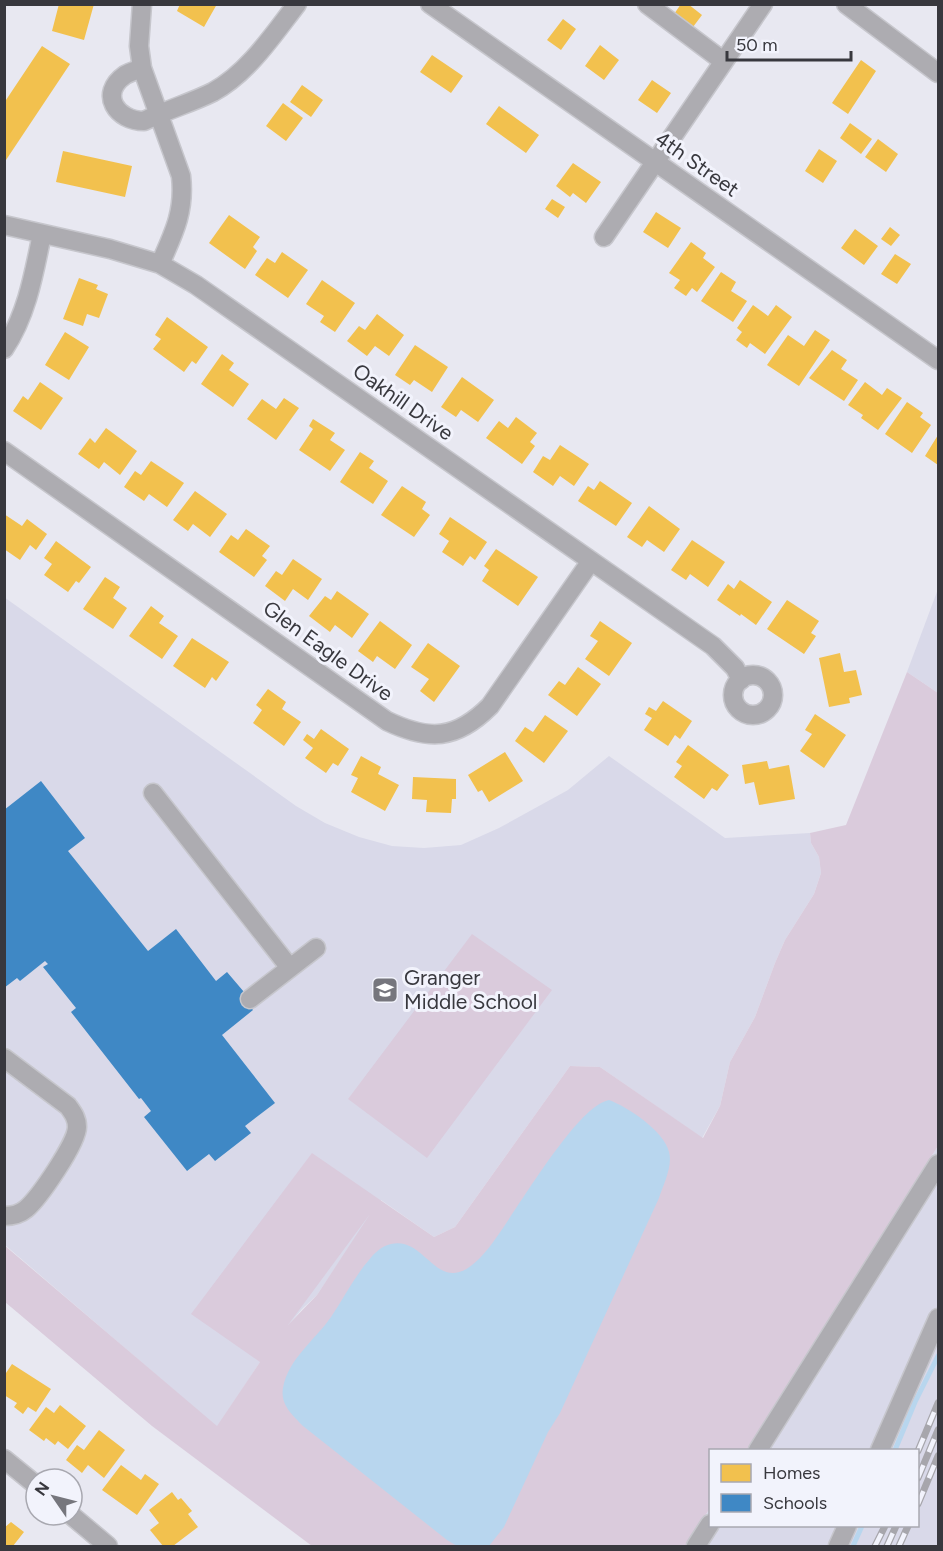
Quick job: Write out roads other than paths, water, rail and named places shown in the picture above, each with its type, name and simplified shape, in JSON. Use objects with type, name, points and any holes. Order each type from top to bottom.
[{"type":"street","points":[[142,4],[139,46],[142,68],[181,176],[183,193],[176,228],[160,264]]},
{"type":"street","points":[[142,68],[125,75],[111,94],[112,103],[117,111],[134,121],[144,121],[214,91],[237,74],[265,45],[297,4]]},
{"type":"street","name":"4th Street","points":[[430,4],[939,360]]},
{"type":"street","points":[[647,4],[723,61]]},
{"type":"street","points":[[604,237],[763,4]]},
{"type":"street","points":[[846,4],[939,73]]},
{"type":"street","name":"Oakhill Drive","points":[[4,225],[110,249],[160,264],[218,299],[713,646],[730,663],[741,680]]},
{"type":"street","points":[[4,349],[21,316],[31,286],[42,234]]},
{"type":"street","name":"Glen Eagle Drive","points":[[4,452],[387,721],[419,734],[435,735],[449,732],[476,719],[490,706],[591,561]]},
{"type":"street","points":[[153,793],[290,968]]},
{"type":"street","points":[[250,999],[316,948]]},
{"type":"street","points":[[4,1058],[68,1106],[74,1114],[77,1129],[70,1150],[26,1210],[4,1216]]},
{"type":"street","points":[[759,1449],[939,1164]]},
{"type":"street","points":[[880,1449],[939,1318]]},
{"type":"street","points":[[4,1459],[24,1475]]},
{"type":"street","points":[[84,1526],[108,1546]]},
{"type":"street","points":[[696,1546],[709,1527]]},
{"type":"street","points":[[838,1546],[847,1527]]},
{"type":"water","points":[[609,1100],[626,1108],[644,1121],[666,1144],[670,1157],[665,1181],[560,1413],[548,1432],[504,1527],[489,1546],[457,1546],[303,1426],[283,1400],[286,1378],[296,1359],[331,1317],[359,1273],[376,1252],[391,1244],[404,1244],[416,1249],[445,1272],[457,1273],[470,1266],[487,1250],[562,1142],[595,1107]]},
{"type":"waterway","points":[[895,1449],[938,1356]]},
{"type":"waterway","points":[[853,1546],[862,1527]]},
{"type":"railway","points":[[919,1449],[938,1403]]},
{"type":"railway","points":[[919,1476],[938,1430]]},
{"type":"railway","points":[[919,1502],[938,1456]]},
{"type":"railway","points":[[875,1546],[884,1527]]},
{"type":"railway","points":[[887,1546],[896,1527]]},
{"type":"railway","points":[[899,1546],[908,1527]]},
{"type":"place","name":"Granger Middle School","points":[[385,990]]}]
